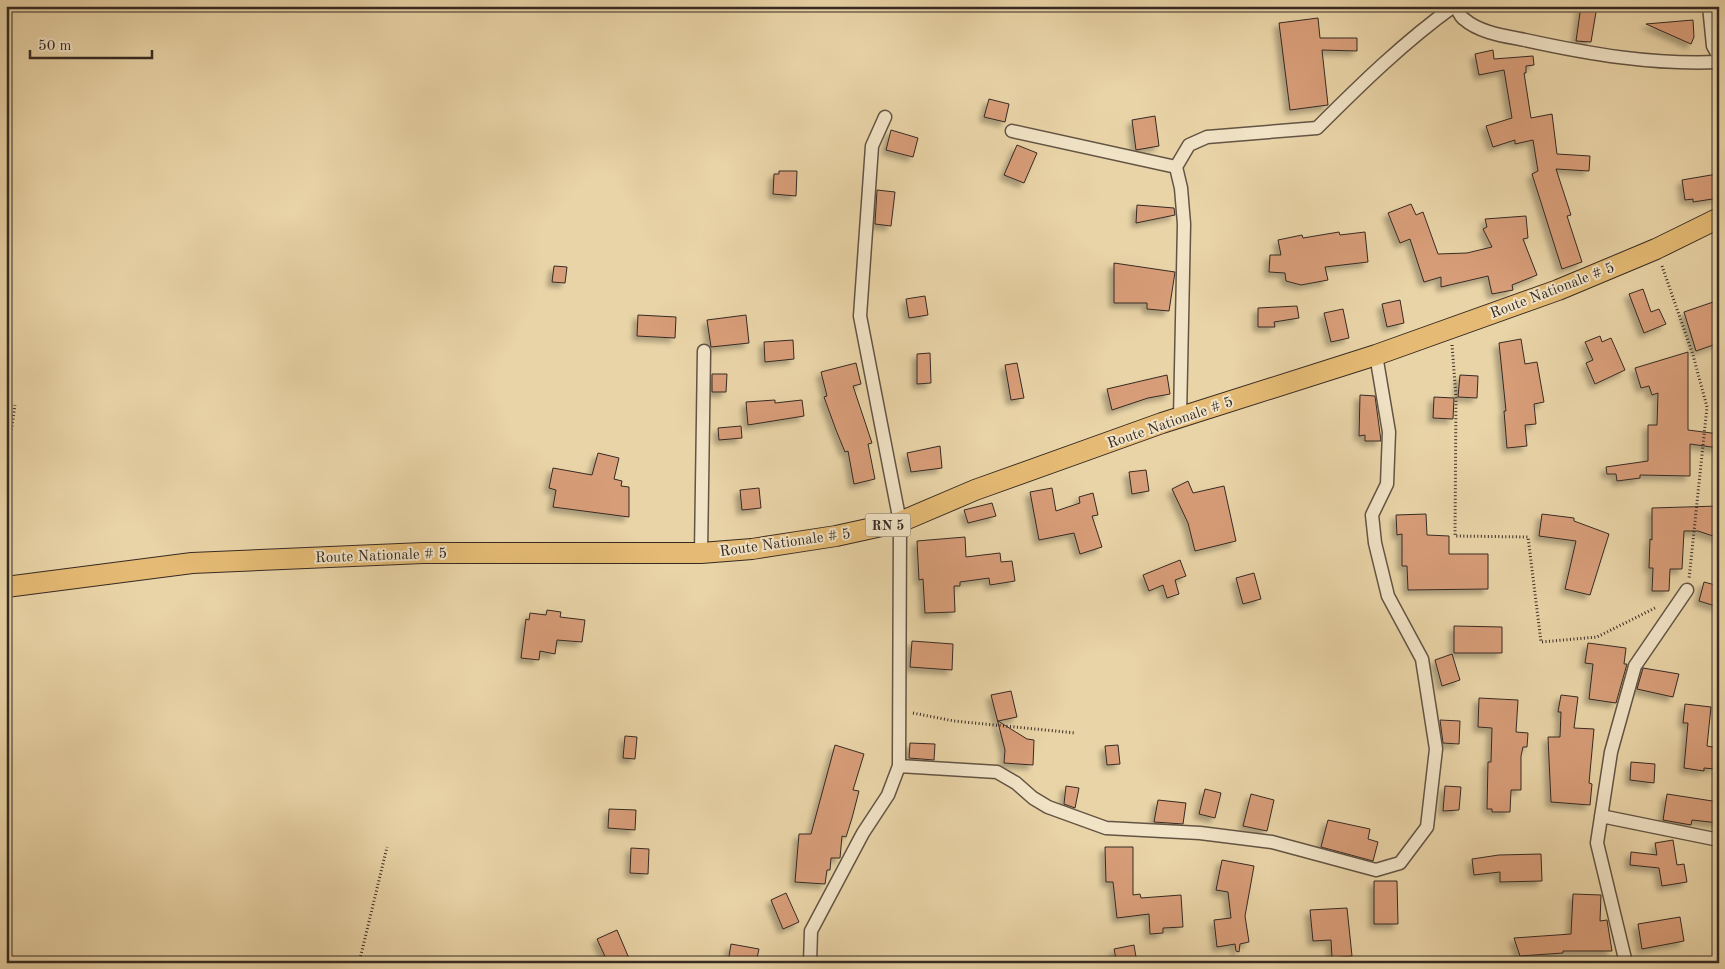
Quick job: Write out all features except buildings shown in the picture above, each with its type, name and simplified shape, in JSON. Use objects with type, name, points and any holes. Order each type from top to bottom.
[{"type":"main road","name":"Route Nationale # 5","points":[[6,588],[192,563],[423,553],[701,553],[752,549],[802,542],[900,522],[976,490],[1180,417],[1376,355],[1558,290],[1656,248],[1719,218]]},
{"type":"street","points":[[1180,417],[1184,224],[1181,188],[1176,167],[1189,145],[1207,137],[1317,128],[1367,78],[1416,34],[1455,6],[1463,19],[1480,28],[1557,47],[1620,58],[1693,63],[1719,62]]},
{"type":"street","points":[[1709,6],[1713,46],[1719,58]]},
{"type":"street","points":[[810,963],[811,931],[863,833],[888,796],[898,766],[900,707],[900,522],[860,316],[872,146],[885,117]]},
{"type":"street","points":[[1012,131],[1176,167]]},
{"type":"street","points":[[701,553],[704,351]]},
{"type":"street","points":[[898,766],[997,772],[1016,783],[1033,798],[1048,807],[1106,828],[1200,833],[1272,842],[1376,870],[1400,864],[1427,827],[1436,749],[1422,659],[1388,596],[1375,543],[1372,514],[1387,484],[1389,432],[1376,355]]},
{"type":"street","points":[[1626,963],[1597,843],[1611,752],[1635,666],[1687,590]]},
{"type":"street","points":[[1601,816],[1719,840]]},
{"type":"path","points":[[1450,328],[1456,398],[1455,536],[1528,537],[1541,642],[1597,637],[1633,621],[1687,590],[1707,407],[1693,355],[1656,248]]},
{"type":"path","points":[[6,468],[15,405]]},
{"type":"path","points":[[900,707],[920,716],[1076,732]]},
{"type":"path","points":[[358,963],[387,847]]}]
